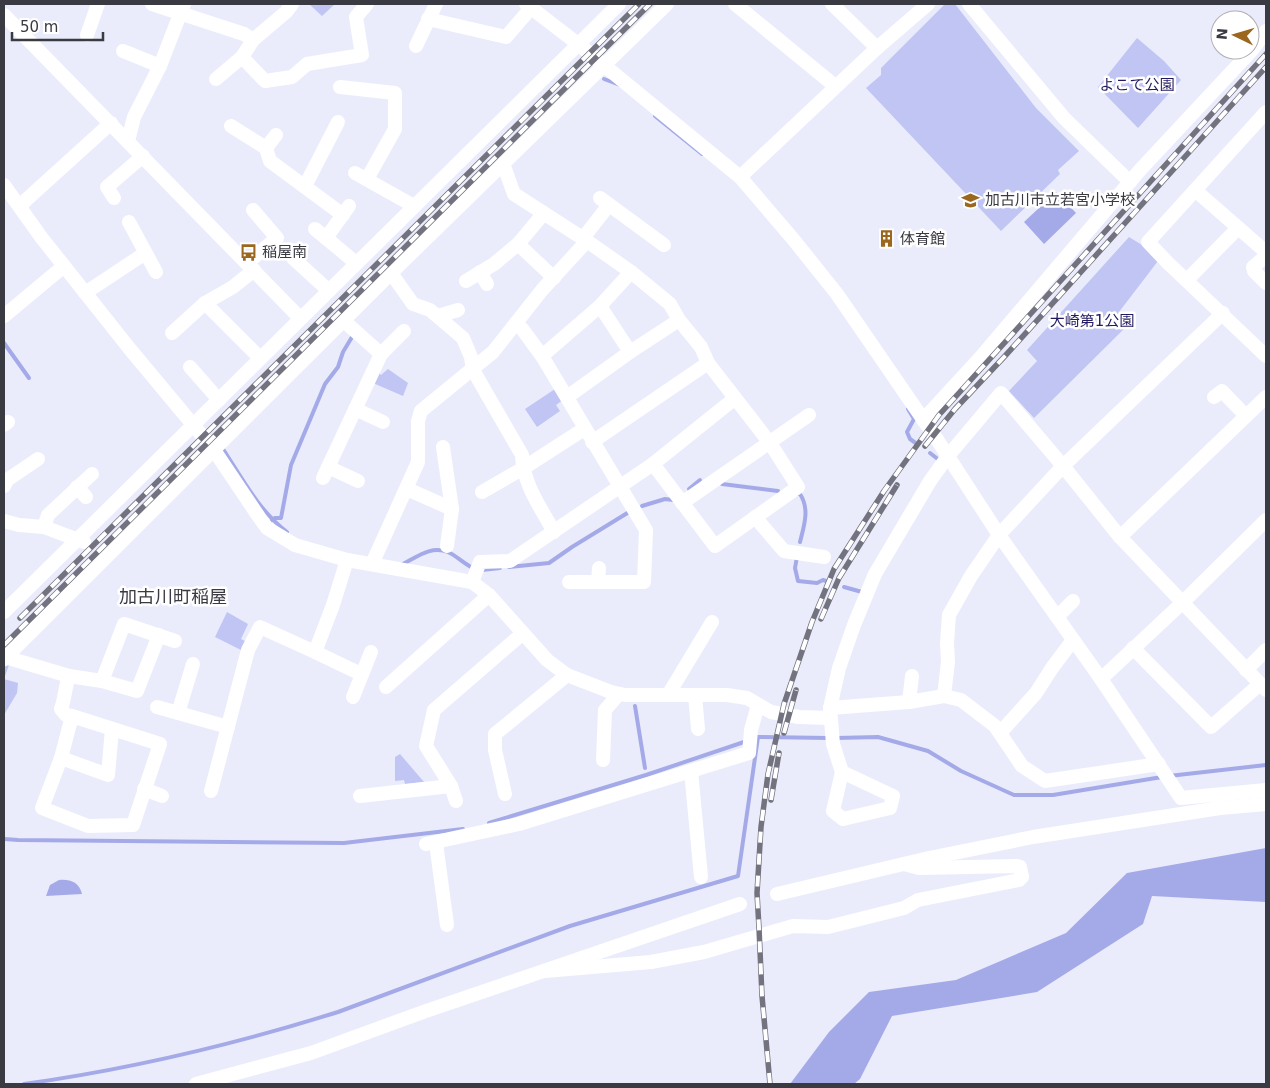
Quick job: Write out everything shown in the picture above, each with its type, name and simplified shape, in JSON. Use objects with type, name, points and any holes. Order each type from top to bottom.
[{"type":"street","points":[[87,35],[98,4]]},
{"type":"street","points":[[152,4],[182,9],[244,34],[252,40]]},
{"type":"street","points":[[216,80],[242,57],[252,40],[286,12],[292,4]]},
{"type":"street","points":[[242,57],[266,82],[292,77],[307,64],[362,54],[356,17],[367,4]]},
{"type":"street","points":[[416,46],[436,4]]},
{"type":"street","points":[[4,612],[81,541],[328,290],[619,4]]},
{"type":"street","points":[[159,635],[137,691],[102,681],[69,676],[5,658],[391,273],[666,4]]},
{"type":"street","points":[[735,4],[836,86]]},
{"type":"street","points":[[832,4],[877,48]]},
{"type":"street","points":[[740,177],[877,48],[928,4]]},
{"type":"street","points":[[969,4],[1064,118],[1130,182]]},
{"type":"street","points":[[428,19],[506,37],[529,6],[740,177],[837,294],[948,456],[999,535],[1101,678],[1181,798],[1266,790]]},
{"type":"street","points":[[128,141],[134,117],[160,66],[182,9]]},
{"type":"street","points":[[4,15],[300,318]]},
{"type":"street","points":[[923,420],[980,358],[1130,182],[1252,50],[1266,31]]},
{"type":"street","points":[[123,51],[160,66]]},
{"type":"street","points":[[340,87],[395,93],[395,128],[361,176],[414,206]]},
{"type":"street","points":[[1266,112],[1148,242],[1266,356]]},
{"type":"street","points":[[305,186],[321,142],[338,122]]},
{"type":"street","points":[[20,207],[111,123]]},
{"type":"street","points":[[231,126],[266,148],[270,160],[305,186],[346,210],[320,234],[356,264]]},
{"type":"street","points":[[266,148],[276,135]]},
{"type":"street","points":[[114,198],[107,187],[143,156]]},
{"type":"street","points":[[502,165],[505,168],[514,194],[585,239],[631,272],[670,304],[679,320],[701,347],[708,363],[734,399],[770,443],[798,487],[715,546],[653,464]]},
{"type":"street","points":[[4,185],[85,293],[214,450],[267,528],[295,545],[347,560],[374,559],[472,582],[489,595],[546,660],[567,675],[620,694],[727,695],[747,698],[770,712],[799,717],[830,718],[944,696],[961,700],[995,726],[1022,766],[1045,781],[1159,764]]},
{"type":"street","points":[[1195,190],[1266,252]]},
{"type":"street","points":[[374,559],[418,462],[418,421],[421,411],[493,352],[585,239],[605,201],[636,231],[664,245]]},
{"type":"street","points":[[172,333],[205,302],[233,287],[277,238],[253,210]]},
{"type":"street","points":[[466,281],[484,278],[494,264],[518,244],[544,213]]},
{"type":"street","points":[[129,222],[144,254],[156,272]]},
{"type":"street","points":[[1186,280],[1238,228]]},
{"type":"street","points":[[518,244],[554,278]]},
{"type":"street","points":[[85,293],[144,254]]},
{"type":"street","points":[[1266,256],[1253,267],[1254,271],[1266,283]]},
{"type":"street","points":[[293,258],[328,290]]},
{"type":"street","points":[[4,316],[64,266]]},
{"type":"street","points":[[542,356],[600,306],[631,272]]},
{"type":"street","points":[[391,273],[413,304],[430,310],[463,338],[471,357],[473,370],[522,455],[522,469],[529,486],[554,532]]},
{"type":"street","points":[[205,302],[260,358]]},
{"type":"street","points":[[600,306],[630,352]]},
{"type":"street","points":[[438,316],[458,310]]},
{"type":"street","points":[[944,696],[948,662],[949,614],[971,576],[999,535],[1063,466],[1223,313]]},
{"type":"street","points":[[344,320],[381,354]]},
{"type":"street","points":[[567,397],[679,320]]},
{"type":"street","points":[[516,323],[524,330],[542,356],[646,530],[644,582],[569,582]]},
{"type":"street","points":[[358,480],[326,472],[381,354],[404,331]]},
{"type":"street","points":[[592,442],[708,363]]},
{"type":"street","points":[[190,367],[219,400]]},
{"type":"street","points":[[1214,397],[1222,390],[1246,416]]},
{"type":"street","points":[[842,772],[833,744],[830,718],[839,668],[854,625],[876,574],[930,481],[948,456],[1001,393],[1063,466],[1120,538],[1263,687],[1211,727],[1133,648]]},
{"type":"street","points":[[1120,538],[1266,397]]},
{"type":"street","points":[[472,582],[480,562],[510,561],[621,488],[734,399]]},
{"type":"street","points":[[355,409],[383,422]]},
{"type":"street","points":[[682,503],[809,415]]},
{"type":"street","points":[[482,492],[522,469],[584,428]]},
{"type":"street","points":[[443,447],[452,509],[447,546]]},
{"type":"street","points":[[4,486],[7,480],[26,474],[38,459]]},
{"type":"street","points":[[44,527],[48,515],[82,492],[92,474]]},
{"type":"street","points":[[407,489],[452,509]]},
{"type":"street","points":[[755,518],[784,551],[824,557]]},
{"type":"street","points":[[1101,678],[1182,603],[1266,520]]},
{"type":"street","points":[[4,521],[19,525],[44,527],[81,541]]},
{"type":"street","points":[[315,652],[347,560]]},
{"type":"street","points":[[598,568],[598,582]]},
{"type":"street","points":[[386,687],[489,595]]},
{"type":"street","points":[[1057,617],[1073,601]]},
{"type":"street","points":[[668,695],[704,646],[712,622]]},
{"type":"street","points":[[102,681],[124,624],[175,641]]},
{"type":"street","points":[[211,791],[248,650],[260,627],[362,674]]},
{"type":"street","points":[[456,801],[451,786],[426,746],[434,710],[522,634]]},
{"type":"street","points":[[1000,733],[1036,693],[1073,640]]},
{"type":"street","points":[[1246,670],[1266,650]]},
{"type":"street","points":[[353,697],[372,652]]},
{"type":"street","points":[[178,713],[193,664]]},
{"type":"street","points":[[507,785],[496,750],[495,734],[567,675]]},
{"type":"street","points":[[69,676],[62,710],[66,715],[72,716],[160,744],[133,824],[88,826],[42,808],[61,758],[72,716]]},
{"type":"street","points":[[909,702],[912,676]]},
{"type":"street","points":[[607,753],[604,710],[620,694]]},
{"type":"street","points":[[695,695],[698,729]]},
{"type":"street","points":[[447,926],[431,843],[519,824],[749,753],[751,730],[758,705]]},
{"type":"street","points":[[157,706],[228,727]]},
{"type":"street","points":[[61,758],[108,775],[112,729]]},
{"type":"street","points":[[691,771],[689,816],[696,870]]},
{"type":"street","points":[[360,796],[451,786]]},
{"type":"street","points":[[144,789],[162,796]]},
{"type":"street","points":[[777,894],[904,864],[1033,837],[1220,808],[1266,804]]},
{"type":"street","points":[[545,971],[651,962],[704,952],[793,926],[828,927],[904,908],[918,900],[1019,880],[1022,877],[1020,868],[1017,866],[918,868],[904,864]]},
{"type":"street","points":[[196,1084],[311,1053],[740,904]]},
{"type":"green space","points":[[309,4],[335,4],[322,16]]},
{"type":"green space","points":[[945,4],[955,4],[1036,108],[1079,151],[1058,170],[1060,174],[1001,231],[866,88],[881,75],[881,68]]},
{"type":"green space","name":"よこて公園","points":[[1137,38],[1164,61],[1181,80],[1138,128],[1098,87]]},
{"type":"green space","name":"大崎第1公園","points":[[1129,237],[1142,245],[1158,261],[1119,312],[1129,324],[1034,418],[1009,391],[1037,361],[1027,350]]},
{"type":"green space","points":[[388,369],[408,383],[403,396],[373,383],[378,372],[381,375]]},
{"type":"green space","points":[[555,389],[563,400],[556,405],[560,411],[537,427],[525,409]]},
{"type":"green space","points":[[227,612],[248,624],[241,639],[247,642],[243,651],[215,637]]},
{"type":"green space","points":[[9,665],[4,679],[4,667]]},
{"type":"green space","points":[[4,679],[18,683],[17,693],[4,715]]},
{"type":"green space","points":[[400,754],[424,782],[405,784],[404,780],[395,781],[395,757]]},
{"type":"shaded area","points":[[1056,192],[1076,213],[1044,244],[1024,222]]},
{"type":"shaded area","points":[[1266,848],[1266,902],[1152,896],[1143,924],[1037,992],[892,1016],[860,1079],[854,1084],[790,1084],[829,1032],[869,992],[956,980],[1066,933],[1127,873]]},
{"type":"shaded area","points":[[59,880],[74,882],[82,894],[46,896],[50,885]]},
{"type":"waterway","points":[[604,79],[620,85]]},
{"type":"waterway","points":[[655,116],[702,154]]},
{"type":"waterway","points":[[272,520],[281,518],[291,465],[325,384],[338,367],[343,352],[352,337]]},
{"type":"waterway","points":[[4,343],[29,378]]},
{"type":"waterway","points":[[908,409],[914,419],[907,432],[910,439],[917,444]]},
{"type":"waterway","points":[[223,449],[259,504],[287,532]]},
{"type":"waterway","points":[[930,453],[939,460]]},
{"type":"waterway","points":[[689,489],[700,480]]},
{"type":"waterway","points":[[722,484],[778,491]]},
{"type":"waterway","points":[[795,494],[800,494],[805,506],[800,542]]},
{"type":"waterway","points":[[642,506],[665,499],[673,500]]},
{"type":"waterway","points":[[509,567],[549,563],[629,512]]},
{"type":"waterway","points":[[401,565],[423,553],[441,550],[448,552],[475,569]]},
{"type":"waterway","points":[[797,557],[795,568],[798,581],[817,583],[823,580],[829,582]]},
{"type":"waterway","points":[[482,570],[500,568]]},
{"type":"waterway","points":[[844,587],[862,592]]},
{"type":"waterway","points":[[635,706],[645,768]]},
{"type":"waterway","points":[[754,739],[758,737],[829,738]]},
{"type":"waterway","points":[[24,1084],[143,1063],[222,1045],[300,1024],[338,1012],[570,926],[738,876],[758,737]]},
{"type":"waterway","points":[[836,738],[878,737],[928,751],[961,771],[1014,795],[1053,795],[1162,777]]},
{"type":"waterway","points":[[489,823],[646,775],[747,741]]},
{"type":"waterway","points":[[1169,776],[1266,765]]},
{"type":"waterway","points":[[4,839],[344,843],[463,829]]},
{"type":"railway","points":[[20,618],[639,4]]},
{"type":"railway","points":[[4,645],[650,4]]},
{"type":"railway","points":[[770,1084],[762,996],[757,893],[761,827],[768,774],[784,704],[812,622],[834,569],[884,491],[939,415],[1266,54]]},
{"type":"railway","points":[[925,446],[955,409],[1266,67]]},
{"type":"railway","points":[[821,619],[839,578],[897,485]]},
{"type":"railway","points":[[784,733],[796,690]]},
{"type":"railway","points":[[771,800],[779,753]]},
{"type":"place","name":"加古川市立若宮小学校","points":[[971,200]]},
{"type":"place","name":"体育館","points":[[886,239]]},
{"type":"place","name":"稲屋南","points":[[248,252]]},
{"type":"district","name":"加古川町稲屋","points":[[173,597]]}]
